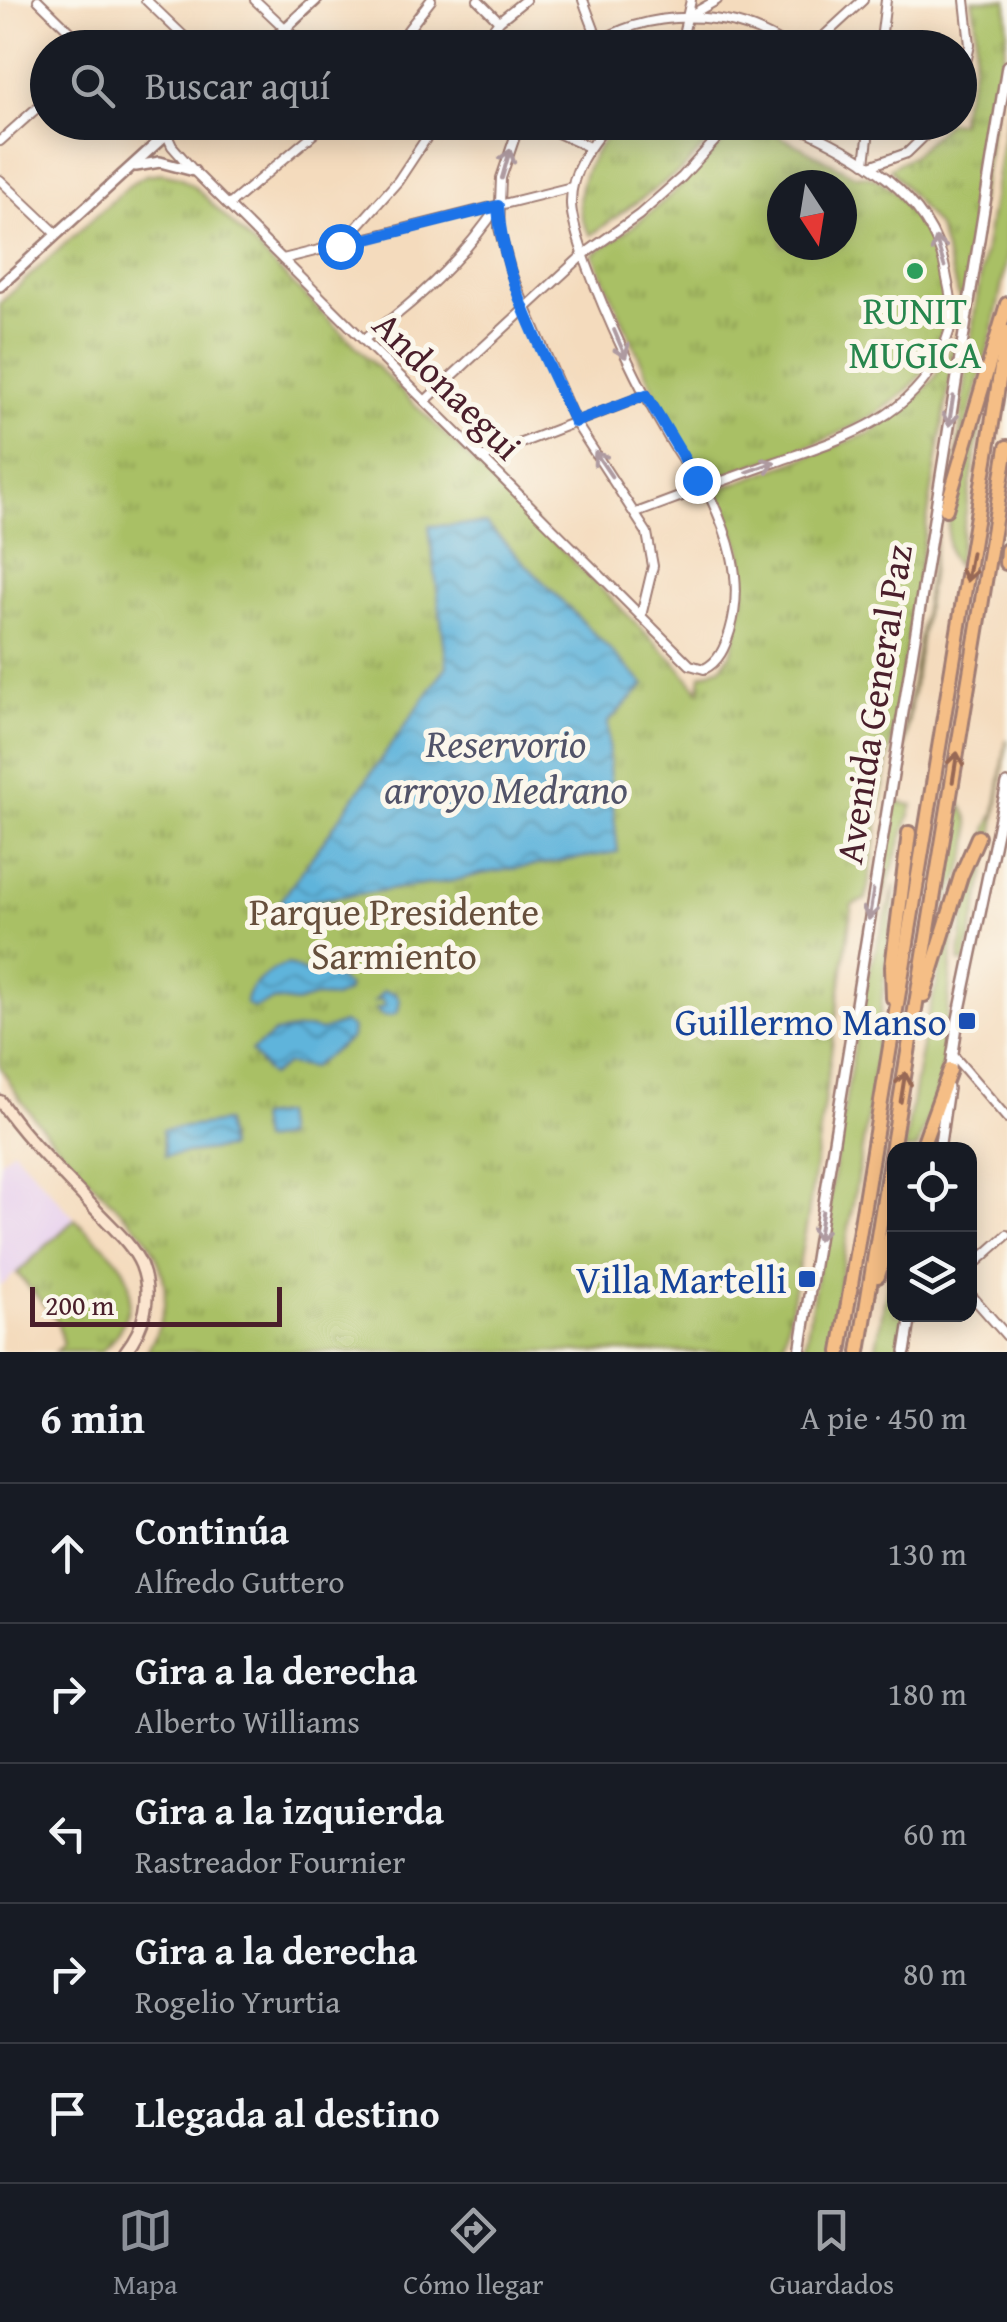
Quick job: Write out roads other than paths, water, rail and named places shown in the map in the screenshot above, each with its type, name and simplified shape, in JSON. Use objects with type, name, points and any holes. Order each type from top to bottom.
[{"type":"highway","points":[[946,510],[1007,304]]},
{"type":"highway","name":"Avenida General Paz","points":[[840,1352],[1007,332]]},
{"type":"highway","points":[[859,1352],[1007,447]]},
{"type":"highway","points":[[1006,563],[1007,550]]},
{"type":"highway","points":[[893,1030],[892,966],[910,833]]},
{"type":"highway","points":[[913,1026],[961,876],[978,837]]},
{"type":"highway","points":[[924,1142],[950,1070]]},
{"type":"highway","points":[[864,1322],[892,1232]]},
{"type":"main road","points":[[0,1101],[124,1239],[141,1266],[146,1314],[124,1352]]},
{"type":"street","points":[[38,0],[68,30]]},
{"type":"street","points":[[146,0],[177,30]]},
{"type":"street","points":[[255,0],[284,29],[316,0]]},
{"type":"street","points":[[408,30],[431,0]]},
{"type":"street","points":[[478,0],[499,21]]},
{"type":"street","points":[[492,30],[524,0]]},
{"type":"street","points":[[583,0],[595,30]]},
{"type":"street","points":[[683,30],[690,0]]},
{"type":"street","points":[[686,17],[717,0]]},
{"type":"street","points":[[830,30],[863,0]]},
{"type":"street","points":[[882,30],[886,0]]},
{"type":"street","points":[[966,0],[969,30]]},
{"type":"street","points":[[626,30],[686,17],[745,24],[761,30]]},
{"type":"street","name":"Avenida General Paz","points":[[800,1352],[1007,66]]},
{"type":"street","points":[[0,141],[30,114]]},
{"type":"street","points":[[0,286],[161,140]]},
{"type":"street","name":"Andonaegui","points":[[169,140],[194,171],[698,670],[710,667],[727,641],[737,603],[732,548],[705,487]]},
{"type":"street","points":[[229,206],[307,140]]},
{"type":"street","points":[[340,246],[398,181],[425,140]]},
{"type":"street","points":[[514,140],[501,178],[498,206],[499,228],[511,273],[575,422],[647,532],[654,566],[641,616]]},
{"type":"street","points":[[572,140],[589,148]]},
{"type":"street","points":[[595,140],[572,187],[570,205],[583,254],[626,358],[697,480],[705,487]]},
{"type":"street","points":[[425,401],[583,254],[660,197],[717,140]]},
{"type":"street","points":[[636,513],[839,440],[891,412],[913,395],[931,373],[948,339],[952,312],[943,258],[934,235],[898,186],[868,164],[822,140]]},
{"type":"street","points":[[868,164],[869,140]]},
{"type":"street","points":[[868,164],[907,152],[920,140]]},
{"type":"street","points":[[129,169],[160,162],[194,171]]},
{"type":"street","points":[[0,180],[57,234]]},
{"type":"street","points":[[283,259],[572,187]]},
{"type":"street","points":[[364,340],[412,305],[441,277],[498,206]]},
{"type":"street","points":[[952,312],[966,315]]},
{"type":"street","points":[[482,458],[646,395]]},
{"type":"street","points":[[939,1142],[952,1054],[1007,784]]},
{"type":"street","points":[[952,1054],[1007,1118]]},
{"type":"street","points":[[977,1262],[1007,1234]]},
{"type":"street","points":[[977,1302],[1007,1336]]},
{"type":"street","points":[[905,1352],[909,1322]]},
{"type":"water","name":"Reservorio arroyo Medrano","points":[[486,524],[645,685],[608,722],[618,852],[453,881],[278,905],[447,666],[429,526]]},
{"type":"water","points":[[288,964],[313,976],[330,972],[347,986],[347,992],[334,998],[315,997],[296,1003],[275,1000],[254,1008],[246,1004],[250,991],[261,979]]},
{"type":"water","points":[[383,991],[395,993],[400,1000],[395,1014],[383,1015],[376,1009],[385,1006],[382,999],[375,1001]]},
{"type":"water","points":[[343,1023],[352,1028],[351,1038],[311,1068],[287,1064],[270,1076],[251,1051],[275,1033],[307,1028],[322,1031]]},
{"type":"water","points":[[282,1114],[285,1138],[261,1141],[258,1117]]},
{"type":"water","points":[[225,1122],[228,1148],[165,1156],[162,1130]]},
{"type":"place","name":"RUNIT MUGICA","points":[[915,271]]},
{"type":"place","name":"Guillermo Manso","points":[[967,1021]]},
{"type":"place","name":"Villa Martelli","points":[[807,1279]]},
{"type":"park label","name":"Parque Presidente Sarmiento","points":[[394,933]]}]
